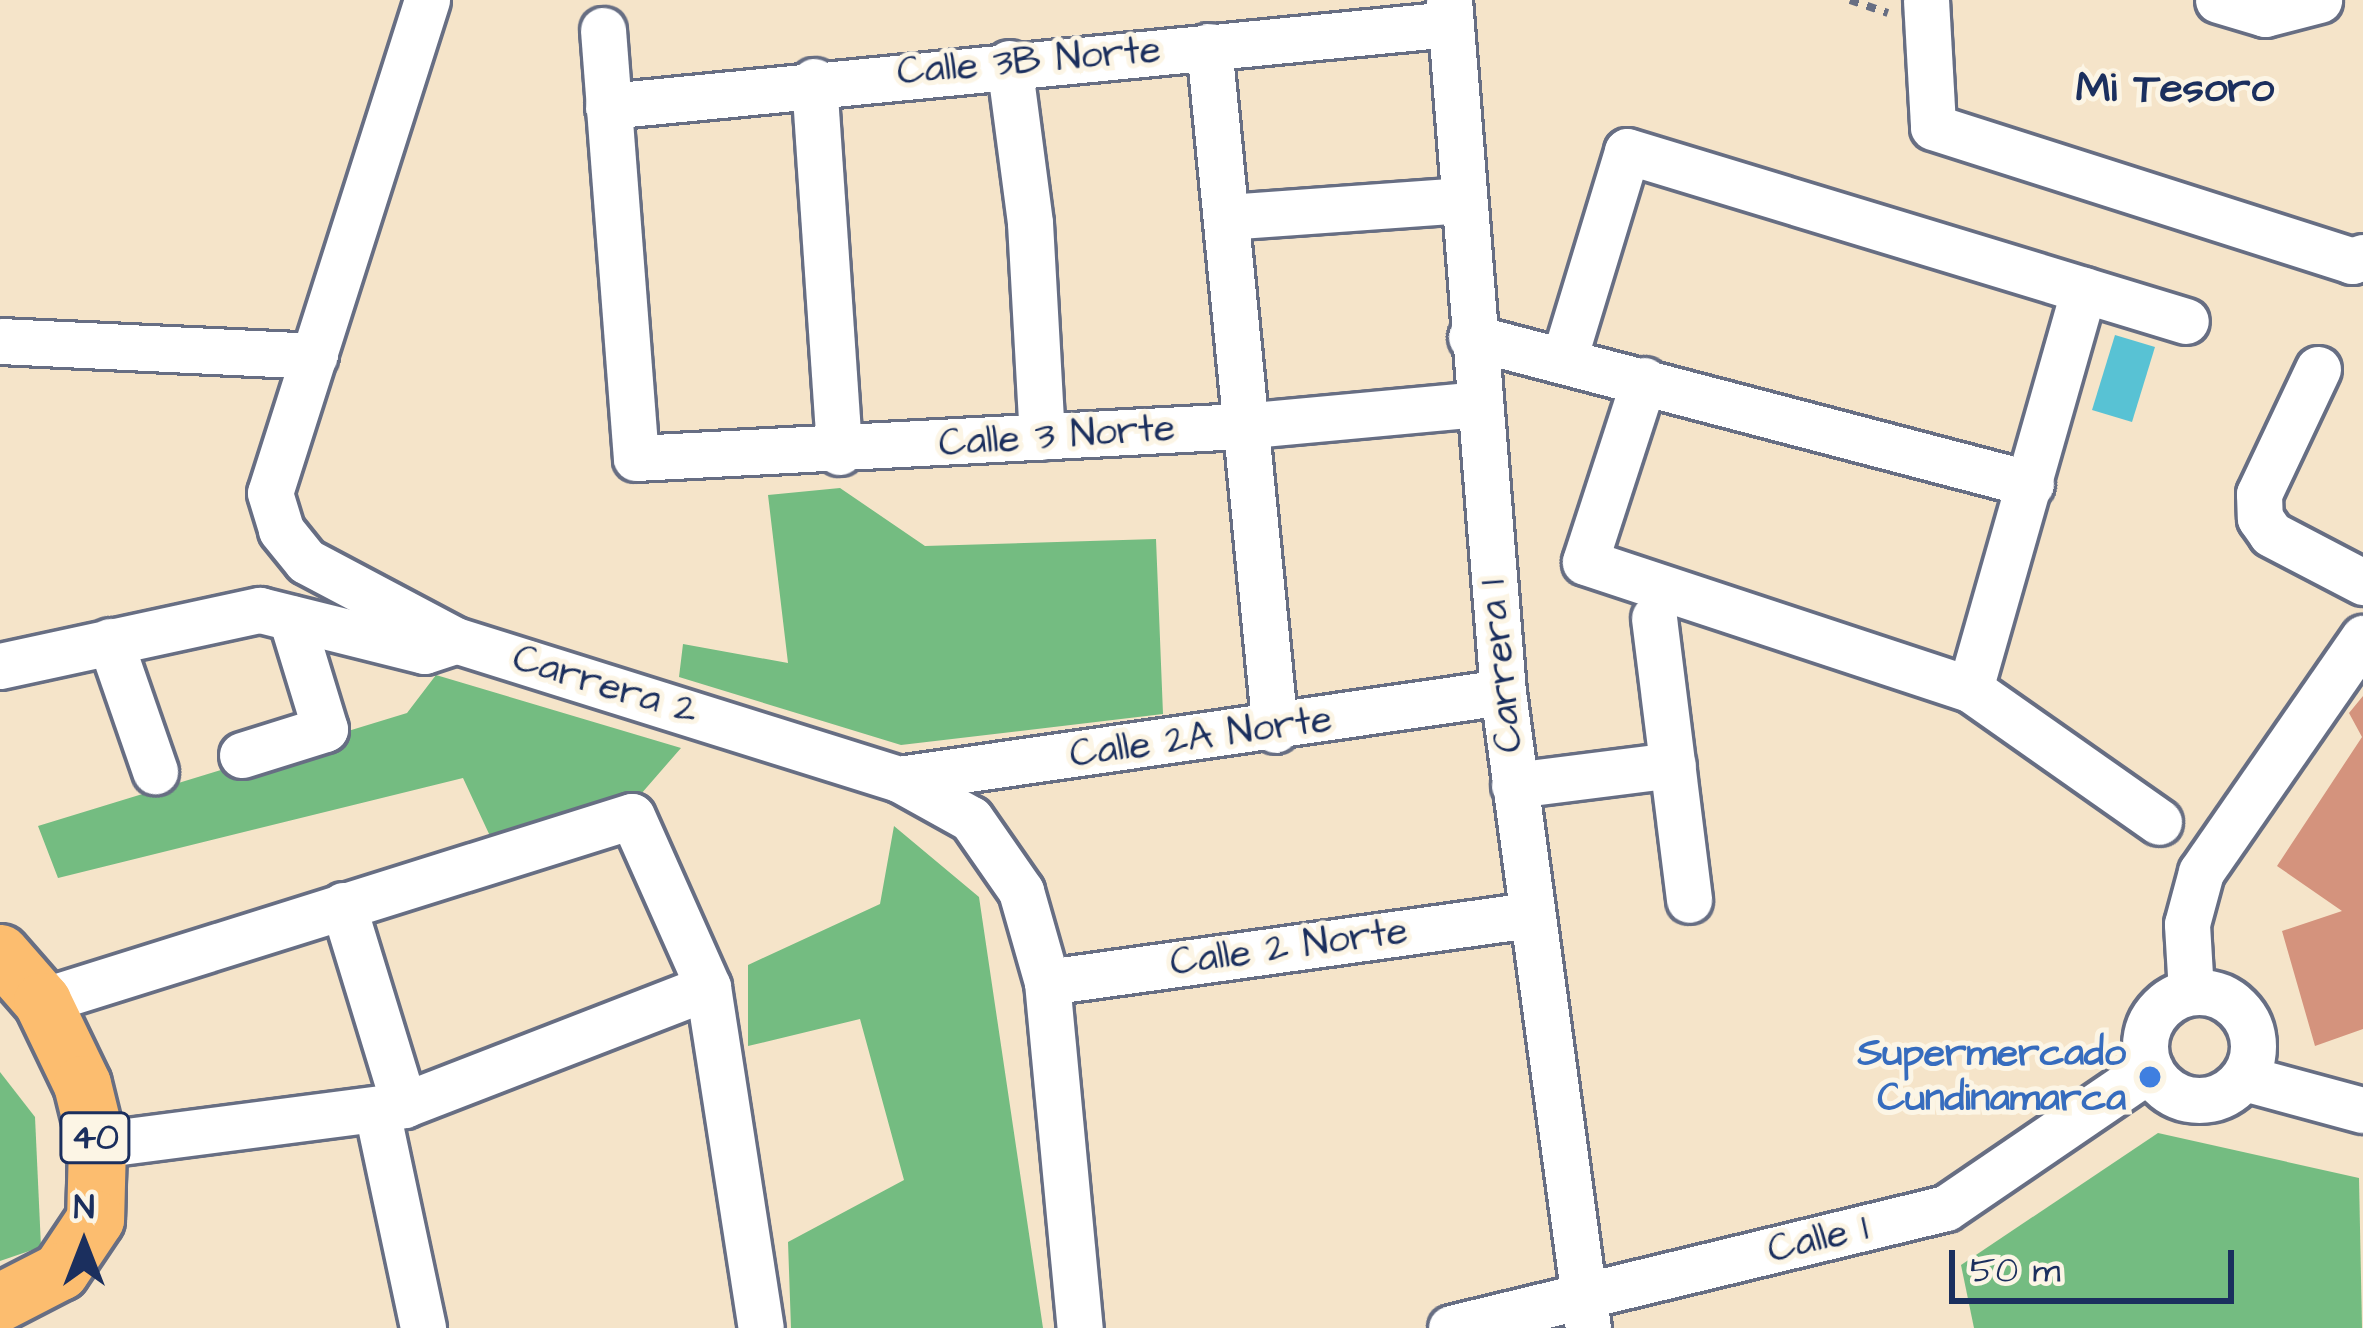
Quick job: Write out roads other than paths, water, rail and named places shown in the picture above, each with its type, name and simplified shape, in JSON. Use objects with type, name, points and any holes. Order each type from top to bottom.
[{"type":"main road","name":"40","points":[[0,953],[43,1001],[82,1084],[97,1145],[95,1219],[60,1270],[0,1302]]},
{"type":"street","name":"Carrera 2","points":[[427,0],[270,493],[281,530],[306,561],[455,640],[899,779],[970,819],[1021,891],[1047,982],[1080,1328]]},
{"type":"street","points":[[1926,0],[1933,128],[2351,261],[2363,257]]},
{"type":"street","points":[[2218,0],[2265,14],[2319,0]]},
{"type":"street","name":"Calle 3B Norte","points":[[608,106],[814,81],[1209,46],[1449,12]]},
{"type":"street","name":"Carrera 1","points":[[1449,12],[1471,337],[1503,692],[1587,1312]]},
{"type":"street","points":[[603,30],[608,106]]},
{"type":"street","points":[[1209,46],[1241,426],[1275,730]]},
{"type":"street","points":[[1009,63],[1030,224],[1042,437]]},
{"type":"street","points":[[814,81],[839,452]]},
{"type":"street","name":"Calle 3 Norte","points":[[608,106],[636,458],[839,452],[1241,426],[1478,404]]},
{"type":"street","points":[[1564,359],[1627,152],[2186,321]]},
{"type":"street","points":[[1226,217],[1462,200]]},
{"type":"street","points":[[1970,688],[2084,290]]},
{"type":"street","points":[[1471,337],[2031,484]]},
{"type":"street","points":[[0,341],[315,356]]},
{"type":"street","points":[[2318,369],[2259,494],[2260,518],[2271,534],[2363,583]]},
{"type":"street","points":[[1644,380],[1585,562],[1970,688],[2159,822]]},
{"type":"street","points":[[0,666],[238,611],[291,618],[424,651],[455,640]]},
{"type":"street","points":[[242,755],[325,729],[291,618]]},
{"type":"street","points":[[1654,618],[1689,900]]},
{"type":"street","points":[[2191,992],[2187,924],[2201,872],[2363,638]]},
{"type":"street","points":[[110,641],[155,771]]},
{"type":"street","name":"Calle 2A Norte","points":[[899,779],[1275,730],[1503,692]]},
{"type":"street","points":[[1514,784],[1673,765]]},
{"type":"street","points":[[43,1001],[632,816],[708,987],[761,1328]]},
{"type":"street","points":[[343,905],[391,1108],[423,1328]]},
{"type":"street","name":"Calle 2 Norte","points":[[1047,982],[1530,915]]},
{"type":"street","points":[[97,1145],[391,1108],[708,987]]},
{"type":"street","points":[[2244,1078],[2254,1048],[2246,1018],[2223,996],[2191,992],[2151,1020],[2150,1069],[2176,1095],[2194,1100],[2244,1078],[2363,1110]]},
{"type":"street","name":"Calle 1","points":[[1450,1328],[1587,1312],[1946,1208],[2150,1069]]},
{"type":"water","points":[[2115,335],[2155,347],[2132,422],[2092,410]]},
{"type":"place","name":"Supermercado Cundinamarca","points":[[2150,1077]]},
{"type":"district","name":"Mi Tesoro","points":[[2175,89]]}]
